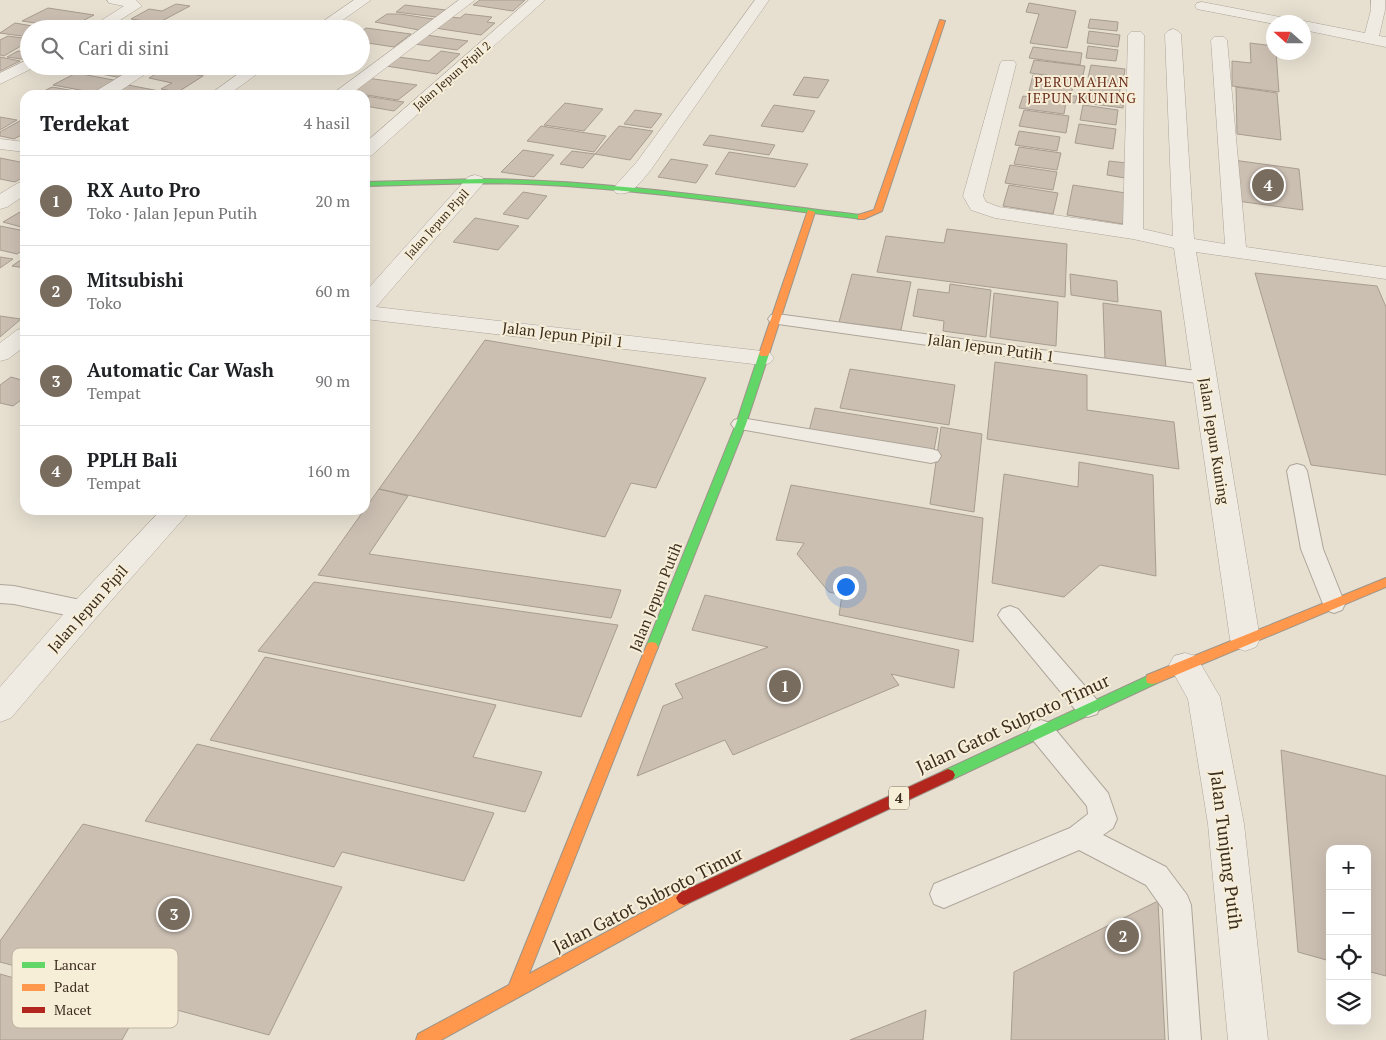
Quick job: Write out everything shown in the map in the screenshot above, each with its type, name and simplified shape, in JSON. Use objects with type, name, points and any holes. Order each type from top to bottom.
[{"type":"main road","points":[[475,181],[550,183],[623,189],[864,217],[878,211],[942,21]]},
{"type":"main road","name":"Jalan Jepun Pipil","points":[[370,184],[475,181]]},
{"type":"main road","name":"Jalan Jepun Putih","points":[[515,988],[741,424],[811,212]]},
{"type":"main road","name":"Jalan Gatot Subroto Timur","points":[[424,1040],[515,988],[680,900],[1041,731],[1088,707],[1245,638],[1386,582]]},
{"type":"street","points":[[111,20],[135,6],[131,3],[114,0]]},
{"type":"street","points":[[333,20],[364,0]]},
{"type":"street","points":[[370,72],[468,0]]},
{"type":"street","name":"Jalan Jepun Pipil 2","points":[[370,148],[538,0]]},
{"type":"street","points":[[623,189],[643,166],[762,0]]},
{"type":"street","points":[[1371,39],[1378,10],[1378,0]]},
{"type":"street","points":[[1202,6],[1266,18]]},
{"type":"street","points":[[1311,27],[1386,42]]},
{"type":"street","name":"Jalan Jepun Kuning","points":[[1172,34],[1184,244],[1245,638]]},
{"type":"street","points":[[1133,233],[1136,35]]},
{"type":"street","points":[[1219,40],[1236,251]]},
{"type":"street","points":[[1008,64],[973,196],[975,204],[995,212],[1133,233],[1184,244],[1386,273]]},
{"type":"street","points":[[0,79],[20,69]]},
{"type":"street","points":[[110,90],[134,75]]},
{"type":"street","points":[[224,90],[247,75]]},
{"type":"street","points":[[346,90],[366,75]]},
{"type":"street","name":"Jalan Jepun Pipil","points":[[370,299],[475,181]]},
{"type":"street","points":[[0,203],[20,190]]},
{"type":"street","name":"Jalan Jepun Pipil 1","points":[[370,313],[762,358]]},
{"type":"street","points":[[0,354],[20,339]]},
{"type":"street","name":"Jalan Jepun Pipil","points":[[0,709],[85,610],[172,515]]},
{"type":"street","name":"Jalan Tunjung Putih","points":[[1185,665],[1204,697],[1226,824],[1248,1040]]},
{"type":"lane","name":"Jalan Jepun Putih 1","points":[[777,319],[1204,378]]},
{"type":"lane","points":[[741,424],[931,456]]},
{"type":"lane","points":[[1297,471],[1312,549],[1334,604]]},
{"type":"lane","points":[[0,594],[14,595],[85,610]]},
{"type":"lane","points":[[1010,615],[1088,707]]},
{"type":"lane","points":[[944,894],[1080,837],[1103,819],[1099,801],[1041,731]]},
{"type":"lane","points":[[1080,837],[1156,876],[1177,905],[1185,1040]]},
{"type":"building","points":[[480,0],[525,0],[513,11],[473,5]]},
{"type":"building","points":[[1029,3],[1076,11],[1067,48],[1030,43],[1039,14],[1026,12]]},
{"type":"building","points":[[176,4],[190,6],[164,20],[131,19],[149,9],[162,11]]},
{"type":"building","points":[[405,5],[446,10],[436,17],[396,12]]},
{"type":"building","points":[[48,8],[94,15],[84,20],[24,20]]},
{"type":"building","points":[[387,14],[433,19],[419,30],[375,22]]},
{"type":"building","points":[[465,14],[492,17],[487,22],[495,23],[481,35],[435,28],[449,17],[460,18]]},
{"type":"building","points":[[1090,19],[1118,22],[1117,31],[1088,28]]},
{"type":"building","points":[[15,23],[20,24],[20,36],[0,33]]},
{"type":"building","points":[[370,29],[411,34],[394,47],[370,43]]},
{"type":"building","points":[[1089,31],[1120,35],[1118,47],[1087,43]]},
{"type":"building","points":[[426,35],[468,41],[457,50],[415,44]]},
{"type":"building","points":[[8,36],[20,38],[20,46],[4,56],[0,55],[0,40]]},
{"type":"building","points":[[1250,43],[1266,45],[1266,60],[1277,60],[1279,92],[1232,86],[1232,61],[1251,63]]},
{"type":"building","points":[[1088,46],[1118,50],[1116,61],[1086,58]]},
{"type":"building","points":[[1033,47],[1082,53],[1080,65],[1029,58]]},
{"type":"building","points":[[18,51],[20,51],[20,59],[7,57]]},
{"type":"building","points":[[441,51],[460,54],[437,74],[386,66],[398,57],[429,61]]},
{"type":"building","points":[[0,57],[20,61],[0,71]]},
{"type":"building","points":[[1034,60],[1085,66],[1082,80],[1030,73]]},
{"type":"building","points":[[1091,65],[1125,69],[1123,83],[1088,78]]},
{"type":"building","points":[[72,75],[87,75],[119,81],[102,90],[80,90],[53,85]]},
{"type":"building","points":[[106,75],[127,75],[122,78]]},
{"type":"building","points":[[154,75],[203,76],[181,90],[161,89],[172,83],[149,78]]},
{"type":"building","points":[[1033,75],[1074,80],[1071,96],[1077,96],[1075,103],[1060,101],[1061,95],[1029,91]]},
{"type":"building","points":[[804,77],[829,80],[818,98],[793,95]]},
{"type":"building","points":[[367,78],[417,85],[398,100],[370,96],[370,90],[351,90]]},
{"type":"building","points":[[1092,80],[1121,84],[1119,95],[1090,91]]},
{"type":"building","points":[[128,85],[154,90],[119,90]]},
{"type":"building","points":[[52,87],[69,90],[46,90]]},
{"type":"building","points":[[1236,87],[1277,93],[1281,140],[1237,134]]},
{"type":"building","points":[[1087,93],[1124,98],[1123,108],[1085,103]]},
{"type":"building","points":[[1023,96],[1066,102],[1064,114],[1019,108]]},
{"type":"building","points":[[370,97],[404,102],[394,111],[370,107]]},
{"type":"building","points":[[565,103],[603,109],[584,131],[544,125]]},
{"type":"building","points":[[774,105],[815,111],[803,132],[761,126]]},
{"type":"building","points":[[1083,105],[1118,110],[1116,125],[1080,120]]},
{"type":"building","points":[[635,110],[662,114],[651,128],[624,124]]},
{"type":"building","points":[[1024,110],[1069,116],[1066,133],[1019,126]]},
{"type":"building","points":[[0,117],[17,120],[0,130]]},
{"type":"building","points":[[20,121],[20,136],[14,139],[0,136],[0,132]]},
{"type":"building","points":[[1079,124],[1116,129],[1113,149],[1075,143]]},
{"type":"building","points":[[541,126],[606,136],[594,152],[527,141]]},
{"type":"building","points":[[619,126],[653,131],[630,160],[595,154]]},
{"type":"building","points":[[1019,131],[1060,137],[1057,151],[1015,145]]},
{"type":"building","points":[[710,135],[775,145],[769,155],[703,145]]},
{"type":"building","points":[[1019,147],[1061,153],[1057,170],[1014,164]]},
{"type":"building","points":[[523,150],[554,155],[534,177],[501,172]]},
{"type":"building","points":[[572,151],[595,154],[583,168],[560,164]]},
{"type":"building","points":[[729,152],[808,164],[795,187],[715,174]]},
{"type":"building","points":[[0,158],[20,162],[20,179],[15,182],[0,179]]},
{"type":"building","points":[[671,159],[708,165],[696,183],[658,177]]},
{"type":"building","points":[[1233,160],[1299,169],[1303,210],[1237,201]]},
{"type":"building","points":[[1109,161],[1127,163],[1125,178],[1107,175]]},
{"type":"building","points":[[1010,165],[1057,172],[1053,190],[1005,183]]},
{"type":"building","points":[[1009,185],[1058,193],[1053,214],[1003,206]]},
{"type":"building","points":[[1073,185],[1126,193],[1123,224],[1067,215]]},
{"type":"building","points":[[523,192],[547,196],[528,219],[503,214]]},
{"type":"building","points":[[20,212],[20,227],[3,222]]},
{"type":"building","points":[[475,218],[519,226],[498,250],[453,242]]},
{"type":"building","points":[[0,226],[20,230],[20,252],[17,254],[0,250]]},
{"type":"building","points":[[947,229],[1067,244],[1065,297],[877,272],[886,236],[944,243]]},
{"type":"building","points":[[0,257],[13,259],[0,268]]},
{"type":"building","points":[[20,260],[20,267],[12,266]]},
{"type":"building","points":[[1255,273],[1377,286],[1386,307],[1386,475],[1311,465]]},
{"type":"building","points":[[852,274],[911,282],[901,330],[839,322]]},
{"type":"building","points":[[1070,274],[1117,281],[1118,302],[1071,295]]},
{"type":"building","points":[[950,284],[991,290],[986,337],[943,331],[944,321],[913,316],[918,289],[949,293]]},
{"type":"building","points":[[994,293],[1058,302],[1056,346],[990,337]]},
{"type":"building","points":[[1103,303],[1161,311],[1166,368],[1105,359]]},
{"type":"building","points":[[0,316],[20,319],[20,320],[0,337]]},
{"type":"building","points":[[485,340],[706,378],[656,488],[631,483],[605,537],[379,489]]},
{"type":"building","points":[[995,362],[1087,375],[1087,410],[1174,422],[1179,469],[987,439]]},
{"type":"building","points":[[850,369],[955,385],[949,425],[840,408]]},
{"type":"building","points":[[11,377],[20,380],[20,401],[13,406],[0,403],[0,385]]},
{"type":"building","points":[[815,408],[938,428],[934,451],[809,431]]},
{"type":"building","points":[[941,427],[982,434],[974,512],[930,504]]},
{"type":"building","points":[[1079,462],[1153,475],[1156,576],[1100,565],[1064,597],[992,583],[1004,474],[1078,487]]},
{"type":"building","points":[[791,485],[983,518],[973,642],[839,615],[842,595],[829,592],[797,554],[804,543],[776,540]]},
{"type":"building","points":[[379,489],[408,496],[369,554],[621,590],[611,618],[318,575],[361,515],[370,515],[370,502]]},
{"type":"building","points":[[314,582],[618,625],[581,717],[258,651]]},
{"type":"building","points":[[705,595],[959,650],[954,688],[891,674],[899,685],[733,755],[725,740],[637,776],[663,706],[683,698],[675,684],[768,647],[692,630]]},
{"type":"building","points":[[265,657],[496,705],[473,757],[542,772],[525,812],[210,740]]},
{"type":"building","points":[[197,744],[494,813],[464,881],[342,852],[334,867],[145,821]]},
{"type":"building","points":[[1281,750],[1386,776],[1386,976],[1371,972],[1371,845],[1326,845],[1326,960],[1298,952]]},
{"type":"building","points":[[83,824],[342,887],[269,1035],[178,1010],[178,948],[12,948],[12,965],[0,962],[0,941]]},
{"type":"building","points":[[1158,901],[1165,1040],[1011,1040],[1014,972]]},
{"type":"building","points":[[0,974],[12,977],[12,1028],[129,1028],[122,1040],[0,1040]]},
{"type":"building","points":[[926,1010],[923,1040],[850,1040]]},
{"type":"traffic: fast","points":[[370,184],[481,181],[551,183],[668,194],[861,217]]},
{"type":"traffic: fast","points":[[652,647],[741,424],[764,354]]},
{"type":"traffic: fast","points":[[948,775],[1152,679]]},
{"type":"traffic: slow","points":[[861,217],[878,211],[942,21]]},
{"type":"traffic: slow","points":[[764,354],[811,212]]},
{"type":"traffic: slow","points":[[1152,679],[1386,582]]},
{"type":"traffic: slow","points":[[515,989],[652,647]]},
{"type":"traffic: slow","points":[[424,1040],[684,898]]},
{"type":"traffic: jam","points":[[684,898],[948,775]]},
{"type":"place","name":"PPLH Bali","points":[[1268,185]]},
{"type":"place","name":"RX Auto Pro","points":[[785,686]]},
{"type":"place","name":"Automatic Car Wash","points":[[174,914]]},
{"type":"place","name":"Mitsubishi","points":[[1123,936]]},
{"type":"district","name":"PERUMAHAN JEPUN KUNING","points":[[1082,90]]}]
